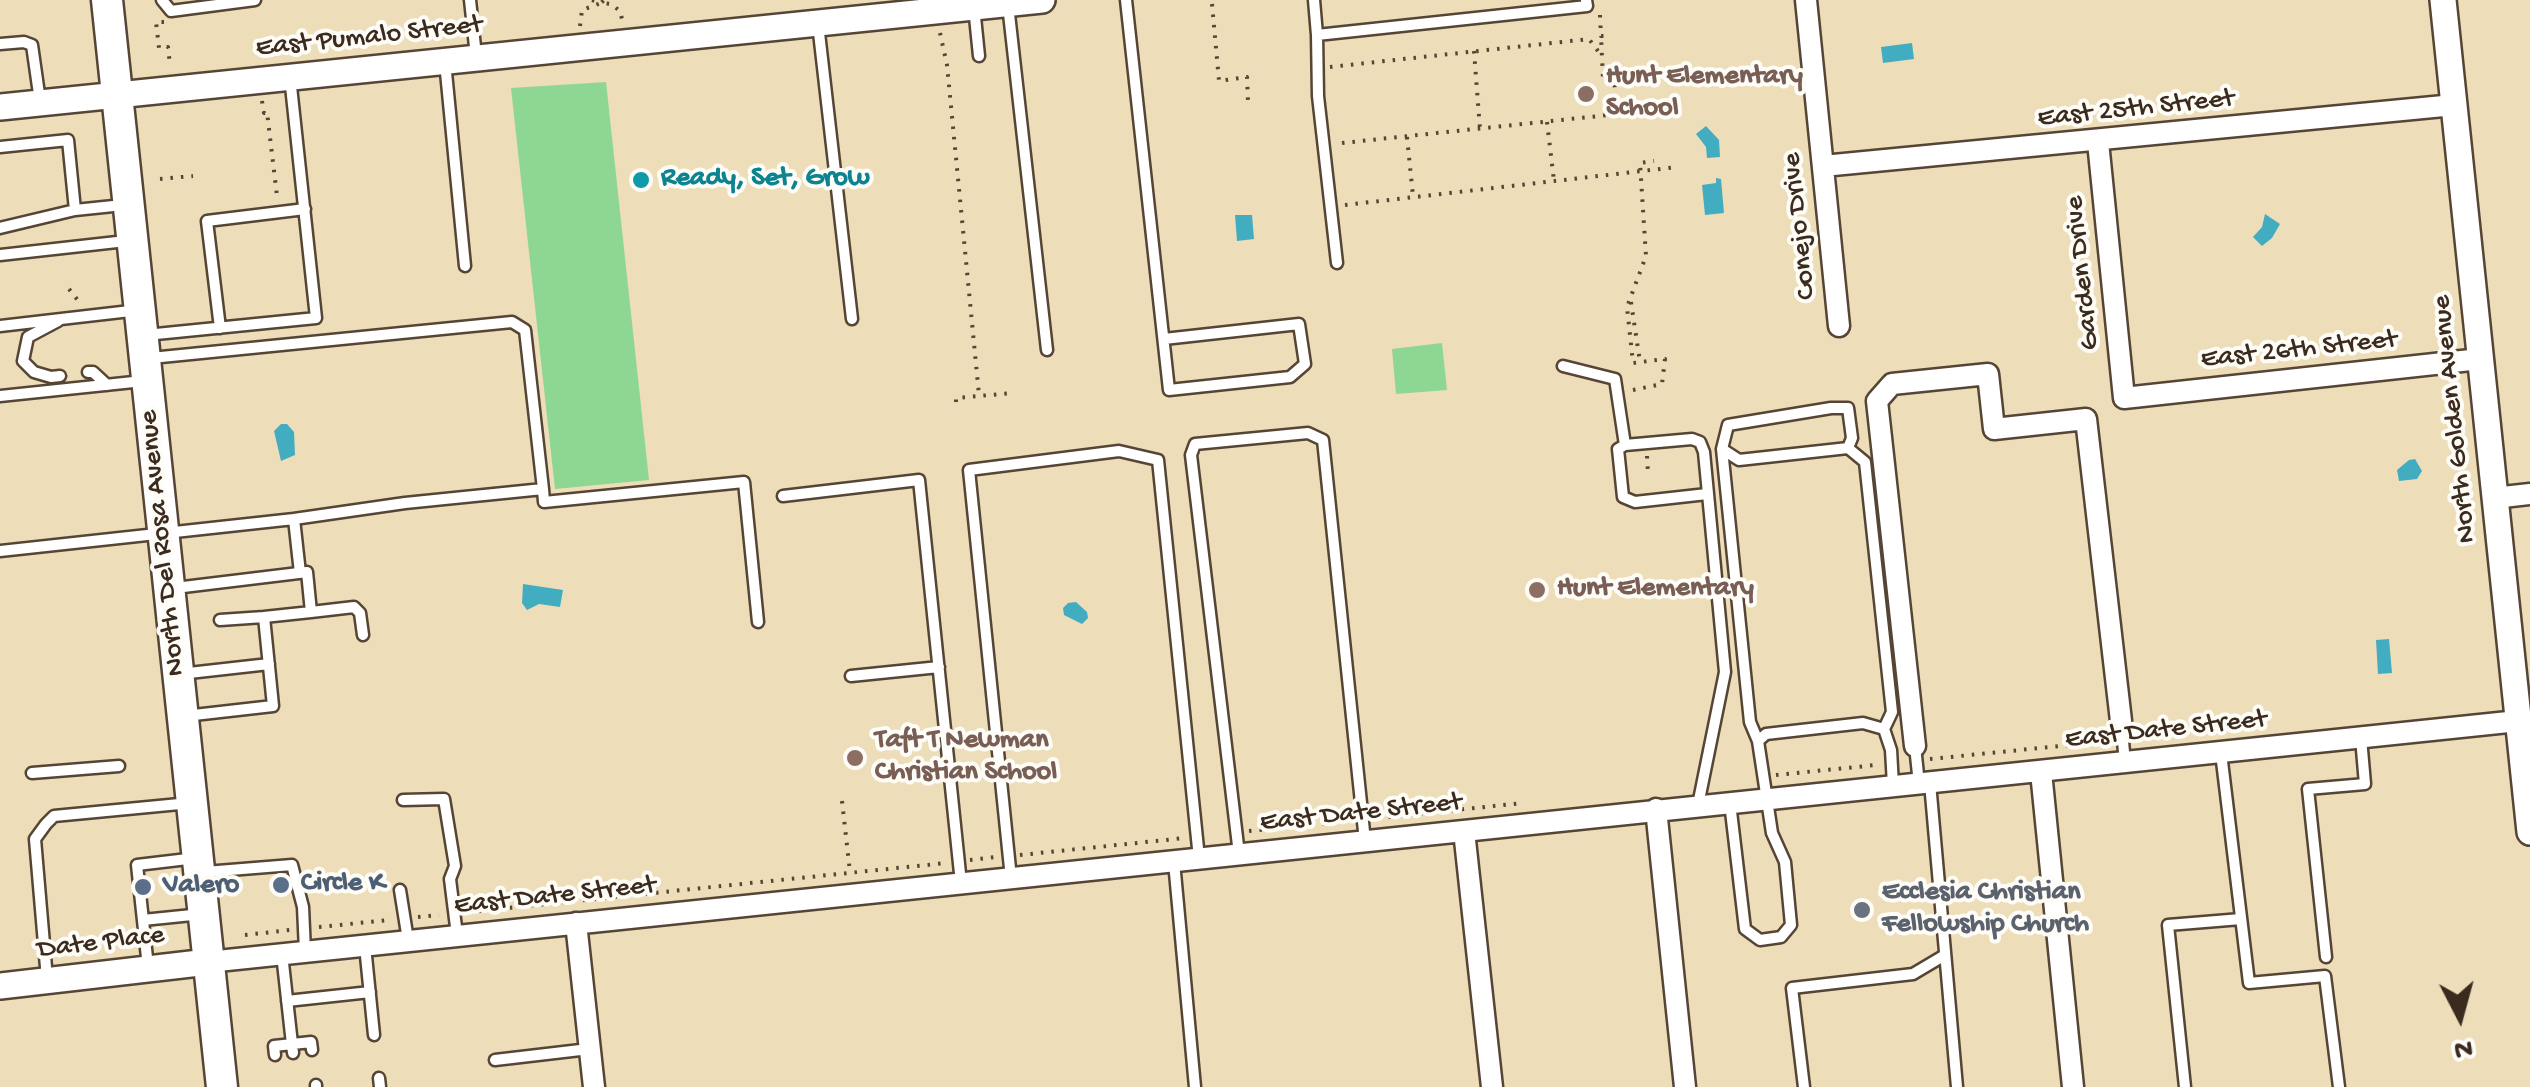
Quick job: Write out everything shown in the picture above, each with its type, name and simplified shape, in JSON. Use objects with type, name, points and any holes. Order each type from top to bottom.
[{"type":"main road","name":"North Del Rosa Avenue","points":[[107,0],[222,1087]]},
{"type":"street","name":"East Pumalo Street","points":[[0,107],[973,4],[1042,0]]},
{"type":"street","name":"Conejo Drive","points":[[1806,0],[1839,326]]},
{"type":"street","name":"North Golden Avenue","points":[[2443,0],[2530,832]]},
{"type":"street","name":"East 25th Street","points":[[1823,166],[2454,105]]},
{"type":"street","name":"Garden Drive","points":[[2098,142],[2124,398]]},
{"type":"street","name":"East 26th Street","points":[[2124,398],[2480,359]]},
{"type":"street","points":[[1915,746],[1877,401],[1892,384],[1988,374],[1994,429],[2086,420],[2120,722]]},
{"type":"street","points":[[2494,498],[2530,494]]},
{"type":"street","name":"East Date Street","points":[[208,962],[2518,721]]},
{"type":"street","points":[[2041,772],[2073,1087]]},
{"type":"street","points":[[1656,809],[1685,1087]]},
{"type":"street","points":[[1464,831],[1492,1087]]},
{"type":"street","points":[[576,923],[594,1087]]},
{"type":"street","name":"Date Place","points":[[0,986],[208,962]]},
{"type":"lane","points":[[162,0],[171,11],[256,0]]},
{"type":"lane","points":[[470,0],[476,58]]},
{"type":"lane","points":[[1126,0],[1169,390],[1290,377],[1304,364],[1299,324],[1164,339]]},
{"type":"lane","points":[[1314,0],[1318,96],[1337,263]]},
{"type":"lane","points":[[1318,34],[1587,6],[1586,0]]},
{"type":"lane","points":[[973,4],[978,56]]},
{"type":"lane","points":[[1008,4],[1047,350]]},
{"type":"lane","points":[[818,23],[852,319]]},
{"type":"lane","points":[[0,44],[24,42],[32,46],[40,102]]},
{"type":"lane","points":[[445,61],[466,266]]},
{"type":"lane","points":[[0,396],[107,385],[144,346],[220,328],[316,318],[290,76]]},
{"type":"lane","points":[[0,147],[68,140],[75,210]]},
{"type":"lane","points":[[0,228],[75,210],[128,204]]},
{"type":"lane","points":[[220,328],[207,221],[304,209]]},
{"type":"lane","points":[[0,255],[132,240]]},
{"type":"lane","points":[[60,376],[34,372],[23,361],[23,348],[28,338],[64,318]]},
{"type":"lane","points":[[0,326],[64,318],[144,346],[512,322],[524,330],[544,502],[744,482],[758,622]]},
{"type":"lane","points":[[1563,366],[1614,379],[1625,445]]},
{"type":"lane","points":[[88,372],[107,385]]},
{"type":"lane","points":[[1730,802],[1745,929],[1760,940],[1781,938],[1791,926],[1784,862],[1772,833],[1758,741],[1750,722],[1722,449],[1728,426],[1831,408],[1848,408],[1852,438],[1848,448]]},
{"type":"lane","points":[[1239,854],[1190,456],[1195,444],[1308,433],[1323,440],[1365,840]]},
{"type":"lane","points":[[1698,805],[1726,672],[1707,494],[1700,442],[1625,445],[1618,449],[1623,498],[1635,502],[1707,494]]},
{"type":"lane","points":[[1722,449],[1739,460],[1848,448],[1865,462],[1892,712],[1884,729],[1891,750],[1894,786]]},
{"type":"lane","points":[[1011,878],[969,470],[1119,452],[1158,460],[1198,858]]},
{"type":"lane","points":[[784,496],[919,480],[961,883]]},
{"type":"lane","points":[[0,552],[542,490]]},
{"type":"lane","points":[[294,519],[300,573]]},
{"type":"lane","points":[[169,589],[307,572],[311,612]]},
{"type":"lane","points":[[220,620],[354,606],[360,613],[363,635]]},
{"type":"lane","points":[[182,716],[273,706],[264,617]]},
{"type":"lane","points":[[178,674],[269,664]]},
{"type":"lane","points":[[851,676],[939,667]]},
{"type":"lane","points":[[2120,722],[2126,763]]},
{"type":"lane","points":[[1758,741],[1766,734],[1863,723],[1884,729]]},
{"type":"lane","points":[[2326,957],[2308,790],[2365,784],[2361,738]]},
{"type":"lane","points":[[1915,746],[1925,784],[1957,1087]]},
{"type":"lane","points":[[2222,753],[2248,983],[2325,976],[2339,1087]]},
{"type":"lane","points":[[32,773],[118,766]]},
{"type":"lane","points":[[403,800],[444,799],[455,866],[450,879],[457,935]]},
{"type":"lane","points":[[47,980],[34,840],[46,824],[54,816],[191,803]]},
{"type":"lane","points":[[1174,861],[1196,1087]]},
{"type":"lane","points":[[149,969],[137,864],[292,864],[303,907],[305,951]]},
{"type":"lane","points":[[400,890],[408,940]]},
{"type":"lane","points":[[143,920],[203,914]]},
{"type":"lane","points":[[2185,1087],[2168,925],[2241,919]]},
{"type":"lane","points":[[365,945],[374,1035]]},
{"type":"lane","points":[[282,954],[293,1048]]},
{"type":"lane","points":[[1804,1087],[1792,988],[1914,974],[1945,955]]},
{"type":"lane","points":[[287,1001],[370,992]]},
{"type":"lane","points":[[276,1055],[274,1046],[293,1048],[311,1042],[312,1050]]},
{"type":"lane","points":[[495,1060],[590,1050]]},
{"type":"path","points":[[592,0],[611,4],[620,11],[623,23]]},
{"type":"path","points":[[1342,144],[1618,114],[1614,80],[1604,79],[1599,0]]},
{"type":"path","points":[[580,27],[582,10],[602,2]]},
{"type":"path","points":[[1212,4],[1219,81],[1247,78],[1248,102]]},
{"type":"path","points":[[165,22],[156,22],[159,48],[168,47],[170,65]]},
{"type":"path","points":[[940,30],[979,396]]},
{"type":"path","points":[[1335,66],[1589,38],[1602,51]]},
{"type":"path","points":[[1474,51],[1480,129]]},
{"type":"path","points":[[262,101],[264,113],[267,112],[277,196]]},
{"type":"path","points":[[1547,122],[1554,181]]},
{"type":"path","points":[[1407,137],[1413,196]]},
{"type":"path","points":[[1628,392],[1662,384],[1665,358],[1633,362],[1627,307],[1646,256],[1640,163],[1654,161]]},
{"type":"path","points":[[1330,207],[1677,167]]},
{"type":"path","points":[[160,179],[194,176]]},
{"type":"path","points":[[956,402],[956,398],[1013,392]]},
{"type":"path","points":[[1646,444],[1648,474]]},
{"type":"path","points":[[842,801],[850,872]]},
{"type":"green space","points":[[606,82],[649,480],[555,489],[511,88]]},
{"type":"green space","points":[[1442,343],[1447,390],[1396,394],[1392,349]]},
{"type":"water","points":[[1912,43],[1914,59],[1883,63],[1881,47]]},
{"type":"water","points":[[1706,126],[1719,140],[1720,157],[1707,158],[1706,147],[1696,134]]},
{"type":"water","points":[[1716,178],[1721,179],[1724,213],[1705,215],[1702,185],[1716,183]]},
{"type":"water","points":[[2265,214],[2280,224],[2262,246],[2253,237],[2262,227]]},
{"type":"water","points":[[1235,215],[1252,215],[1254,239],[1237,241]]},
{"type":"water","points":[[287,424],[294,432],[295,455],[281,461],[274,431]]},
{"type":"water","points":[[2415,459],[2422,471],[2417,479],[2399,481],[2397,470]]},
{"type":"water","points":[[523,584],[563,590],[560,607],[539,604],[527,610],[522,603]]},
{"type":"water","points":[[1076,602],[1087,612],[1088,618],[1082,624],[1064,615],[1063,608]]},
{"type":"water","points":[[2389,639],[2392,673],[2378,674],[2376,640]]},
{"type":"place","name":"Hunt Elementary School","points":[[1586,94]]},
{"type":"place","name":"Ready, Set, Grow","points":[[641,180]]},
{"type":"place","name":"Hunt Elementary","points":[[1537,590]]},
{"type":"place","name":"Taft T Newman Christian School","points":[[855,758]]},
{"type":"place","name":"Circle K","points":[[281,885]]},
{"type":"place","name":"Valero","points":[[143,887]]},
{"type":"place","name":"Ecclesia Christian Fellowship Church","points":[[1862,910]]}]
